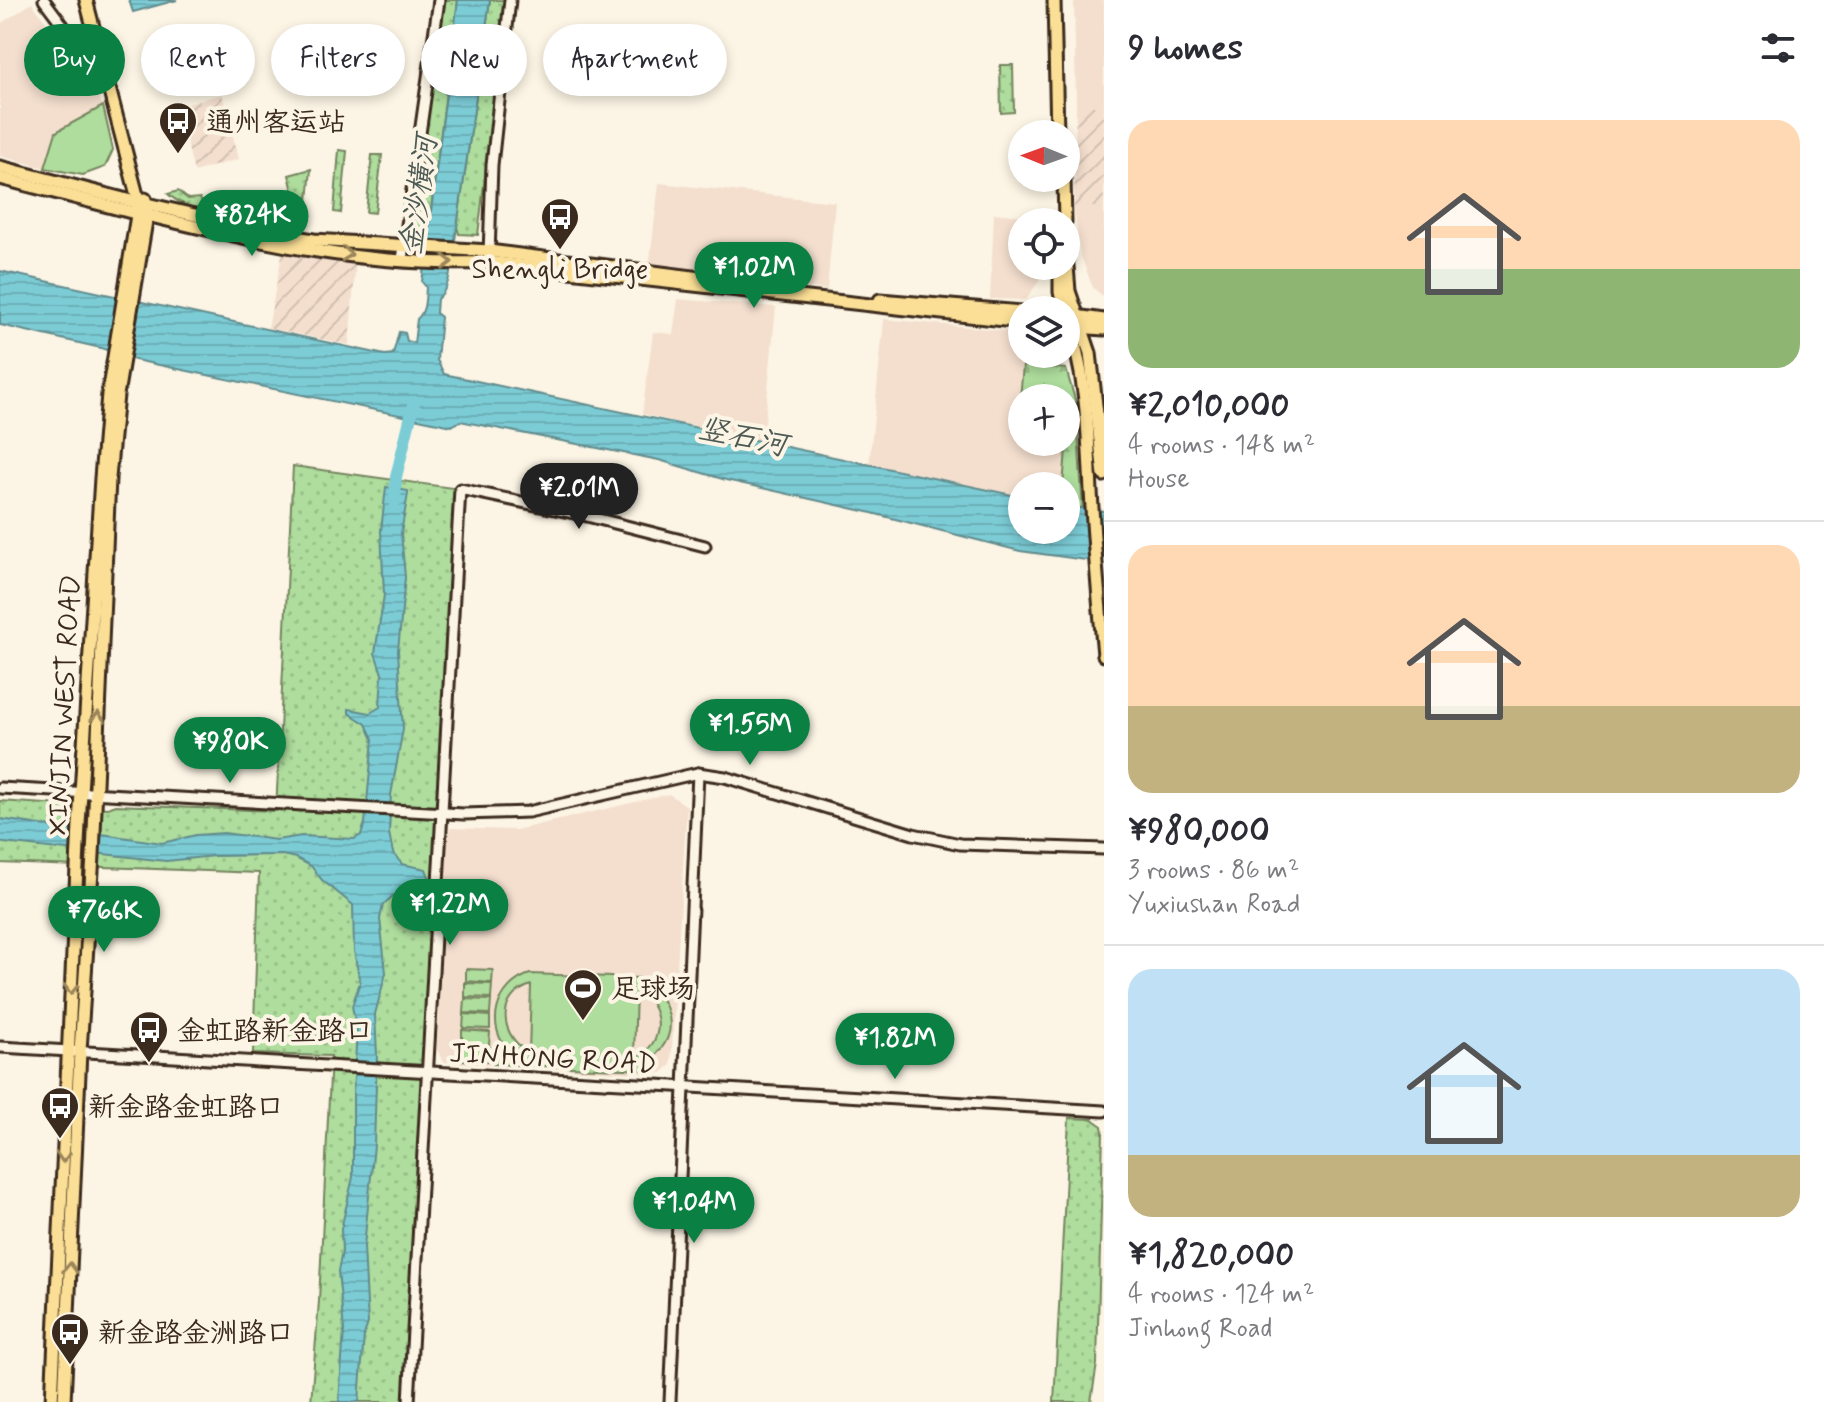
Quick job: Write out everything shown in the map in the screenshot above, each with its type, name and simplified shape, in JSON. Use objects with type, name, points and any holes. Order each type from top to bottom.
[{"type":"main road","points":[[86,0],[92,24]]},
{"type":"main road","points":[[93,0],[143,209],[112,394]]},
{"type":"main road","points":[[1056,0],[1060,120]]},
{"type":"main road","points":[[110,96],[143,209]]},
{"type":"main road","points":[[0,167],[143,209],[291,247],[415,262],[485,259],[1008,311]]},
{"type":"main road","points":[[0,178],[282,235],[472,250],[485,259],[1008,320]]},
{"type":"main road","points":[[1080,320],[1104,320]]},
{"type":"main road","points":[[1080,323],[1104,329]]},
{"type":"main road","points":[[1080,336],[1090,353],[1104,475]]},
{"type":"main road","points":[[1080,365],[1091,453],[1096,578],[1104,655]]},
{"type":"main road","name":"XINJIN WEST ROAD","points":[[64,1402],[79,824],[112,394]]},
{"type":"main road","name":"XINJIN WEST ROAD","points":[[52,1402],[74,1051],[93,856],[112,394]]},
{"type":"street","points":[[44,0],[62,24]]},
{"type":"street","points":[[402,260],[410,246],[439,0]]},
{"type":"street","points":[[485,259],[510,0]]},
{"type":"street","points":[[114,96],[120,108]]},
{"type":"street","points":[[409,1402],[460,489],[583,515],[705,546]]},
{"type":"street","points":[[0,788],[441,813],[528,812],[698,773],[725,777],[913,834],[960,844],[1104,849]]},
{"type":"street","points":[[670,1402],[698,773]]},
{"type":"street","name":"JINHONG ROAD","points":[[0,1047],[1104,1111]]},
{"type":"shaded area","points":[[1074,0],[1104,0],[1104,106],[1076,106]]},
{"type":"shaded area","points":[[32,3],[48,24],[24,24],[24,96],[98,96],[103,106],[56,132],[45,168],[0,156],[0,24]]},
{"type":"shaded area","points":[[223,96],[239,159],[194,172],[178,107]]},
{"type":"shaded area","points":[[1076,106],[1104,106],[1104,207],[1074,207],[1074,192],[1080,192],[1080,120],[1076,120]]},
{"type":"shaded area","points":[[659,183],[835,202],[827,290],[649,268]]},
{"type":"shaded area","points":[[1104,207],[1104,297],[1093,288],[1080,254],[1080,208],[1074,208]]},
{"type":"shaded area","points":[[994,213],[1008,214],[1008,280],[1039,281],[1029,296],[990,299]]},
{"type":"shaded area","points":[[283,249],[356,260],[349,345],[268,328]]},
{"type":"shaded area","points":[[678,299],[776,307],[763,442],[642,414],[653,332],[673,334]]},
{"type":"shaded area","points":[[884,319],[1008,331],[1008,368],[1065,368],[1070,384],[1008,384],[1008,456],[1071,456],[1069,472],[1008,472],[1008,494],[869,465]]},
{"type":"shaded area","points":[[669,794],[687,806],[671,1065],[661,1073],[652,1074],[443,1062],[437,1050],[447,837],[451,828],[516,830]]},
{"type":"green space","points":[[443,0],[458,0],[455,24],[440,24]]},
{"type":"green space","points":[[490,0],[506,0],[503,24],[487,24]]},
{"type":"green space","points":[[1000,65],[1013,65],[1014,112],[1001,113]]},
{"type":"green space","points":[[429,96],[446,96],[428,232],[423,236],[409,234]]},
{"type":"green space","points":[[476,96],[495,96],[478,235],[459,234],[457,227]]},
{"type":"green space","points":[[103,106],[113,150],[105,167],[83,175],[45,168],[56,132]]},
{"type":"green space","points":[[339,150],[347,151],[341,213],[334,212]]},
{"type":"green space","points":[[372,155],[382,155],[375,213],[366,212]]},
{"type":"green space","points":[[311,169],[307,212],[298,211],[289,175]]},
{"type":"green space","points":[[178,191],[188,199],[200,198],[202,203],[239,193],[243,207],[250,205],[250,217],[232,219],[196,209],[168,194]]},
{"type":"green space","points":[[1023,368],[1055,368],[1066,369],[1070,384],[1021,384]]},
{"type":"green space","points":[[1065,456],[1079,456],[1083,510],[1080,509],[1080,472],[1064,472]]},
{"type":"green space","points":[[293,466],[460,489],[409,1402],[311,1402],[331,1056],[253,1054],[259,873],[0,863],[0,801],[108,808],[116,805],[276,811]]},
{"type":"green space","points":[[466,969],[493,970],[492,983],[466,981]]},
{"type":"green space","points":[[530,974],[639,978],[656,991],[667,1009],[670,1029],[667,1039],[647,1070],[493,1064],[493,1052],[510,1052],[497,1031],[496,1019],[502,997],[518,979]],"holes":[[[531,985],[529,1053],[512,1037],[506,1017],[511,998]],[[636,989],[652,1005],[658,1025],[652,1044],[634,1058]]]},
{"type":"green space","points":[[465,983],[492,984],[491,998],[465,997]]},
{"type":"green space","points":[[465,999],[491,1000],[490,1014],[464,1013]]},
{"type":"green space","points":[[464,1014],[490,1016],[490,1029],[463,1028]]},
{"type":"green space","points":[[462,1030],[490,1032],[489,1045],[462,1044]]},
{"type":"green space","points":[[462,1046],[490,1047],[489,1061],[461,1060]]},
{"type":"green space","points":[[1069,1118],[1092,1119],[1102,1126],[1103,1132],[1097,1364],[1091,1402],[1054,1402]]},
{"type":"water","points":[[129,0],[177,0],[133,12]]},
{"type":"water","points":[[458,0],[490,0],[486,24],[455,24]]},
{"type":"water","points":[[446,96],[476,96],[450,273],[445,290],[437,299],[436,313],[441,317],[437,360],[444,374],[1008,494],[1008,544],[1080,544],[1080,508],[1104,511],[1104,558],[1086,560],[1020,551],[726,480],[659,460],[460,421],[452,426],[135,360],[101,348],[0,325],[0,271],[385,355],[393,354],[399,332],[405,333],[407,341],[414,343],[417,319],[425,300],[426,287],[422,282]]},
{"type":"water","points":[[386,487],[408,491],[401,533],[405,577],[398,651],[403,729],[391,795],[389,833],[393,853],[402,864],[426,869],[429,877],[427,891],[414,890],[393,896],[383,905],[380,919],[386,973],[375,1014],[374,1145],[364,1247],[368,1323],[364,1335],[359,1402],[339,1402],[344,1330],[338,1271],[342,1252],[341,1229],[353,1177],[357,1031],[352,1006],[360,982],[354,951],[353,905],[322,880],[311,866],[296,858],[282,855],[214,856],[166,861],[4,843],[0,842],[0,819],[162,843],[196,835],[224,833],[276,840],[302,836],[354,839],[361,835],[365,823],[373,739],[366,724],[349,713],[349,709],[370,713],[380,707],[382,674],[375,653],[384,595],[381,531]]},
{"type":"waterway","points":[[395,502],[396,477],[414,403]]},
{"type":"place","name":"通州客运站","points":[[178,155]]},
{"type":"place","name":"Shengli Bridge","points":[[560,251]]},
{"type":"place","name":"足球场","points":[[583,1022]]},
{"type":"place","name":"金虹路新金路口","points":[[149,1064]]},
{"type":"place","name":"新金路金虹路口","points":[[60,1140]]},
{"type":"place","name":"新金路金洲路口","points":[[70,1366]]},
{"type":"water label","name":"金沙横河","points":[[418,195]]},
{"type":"water label","name":"竖石河","points":[[743,436]]}]
